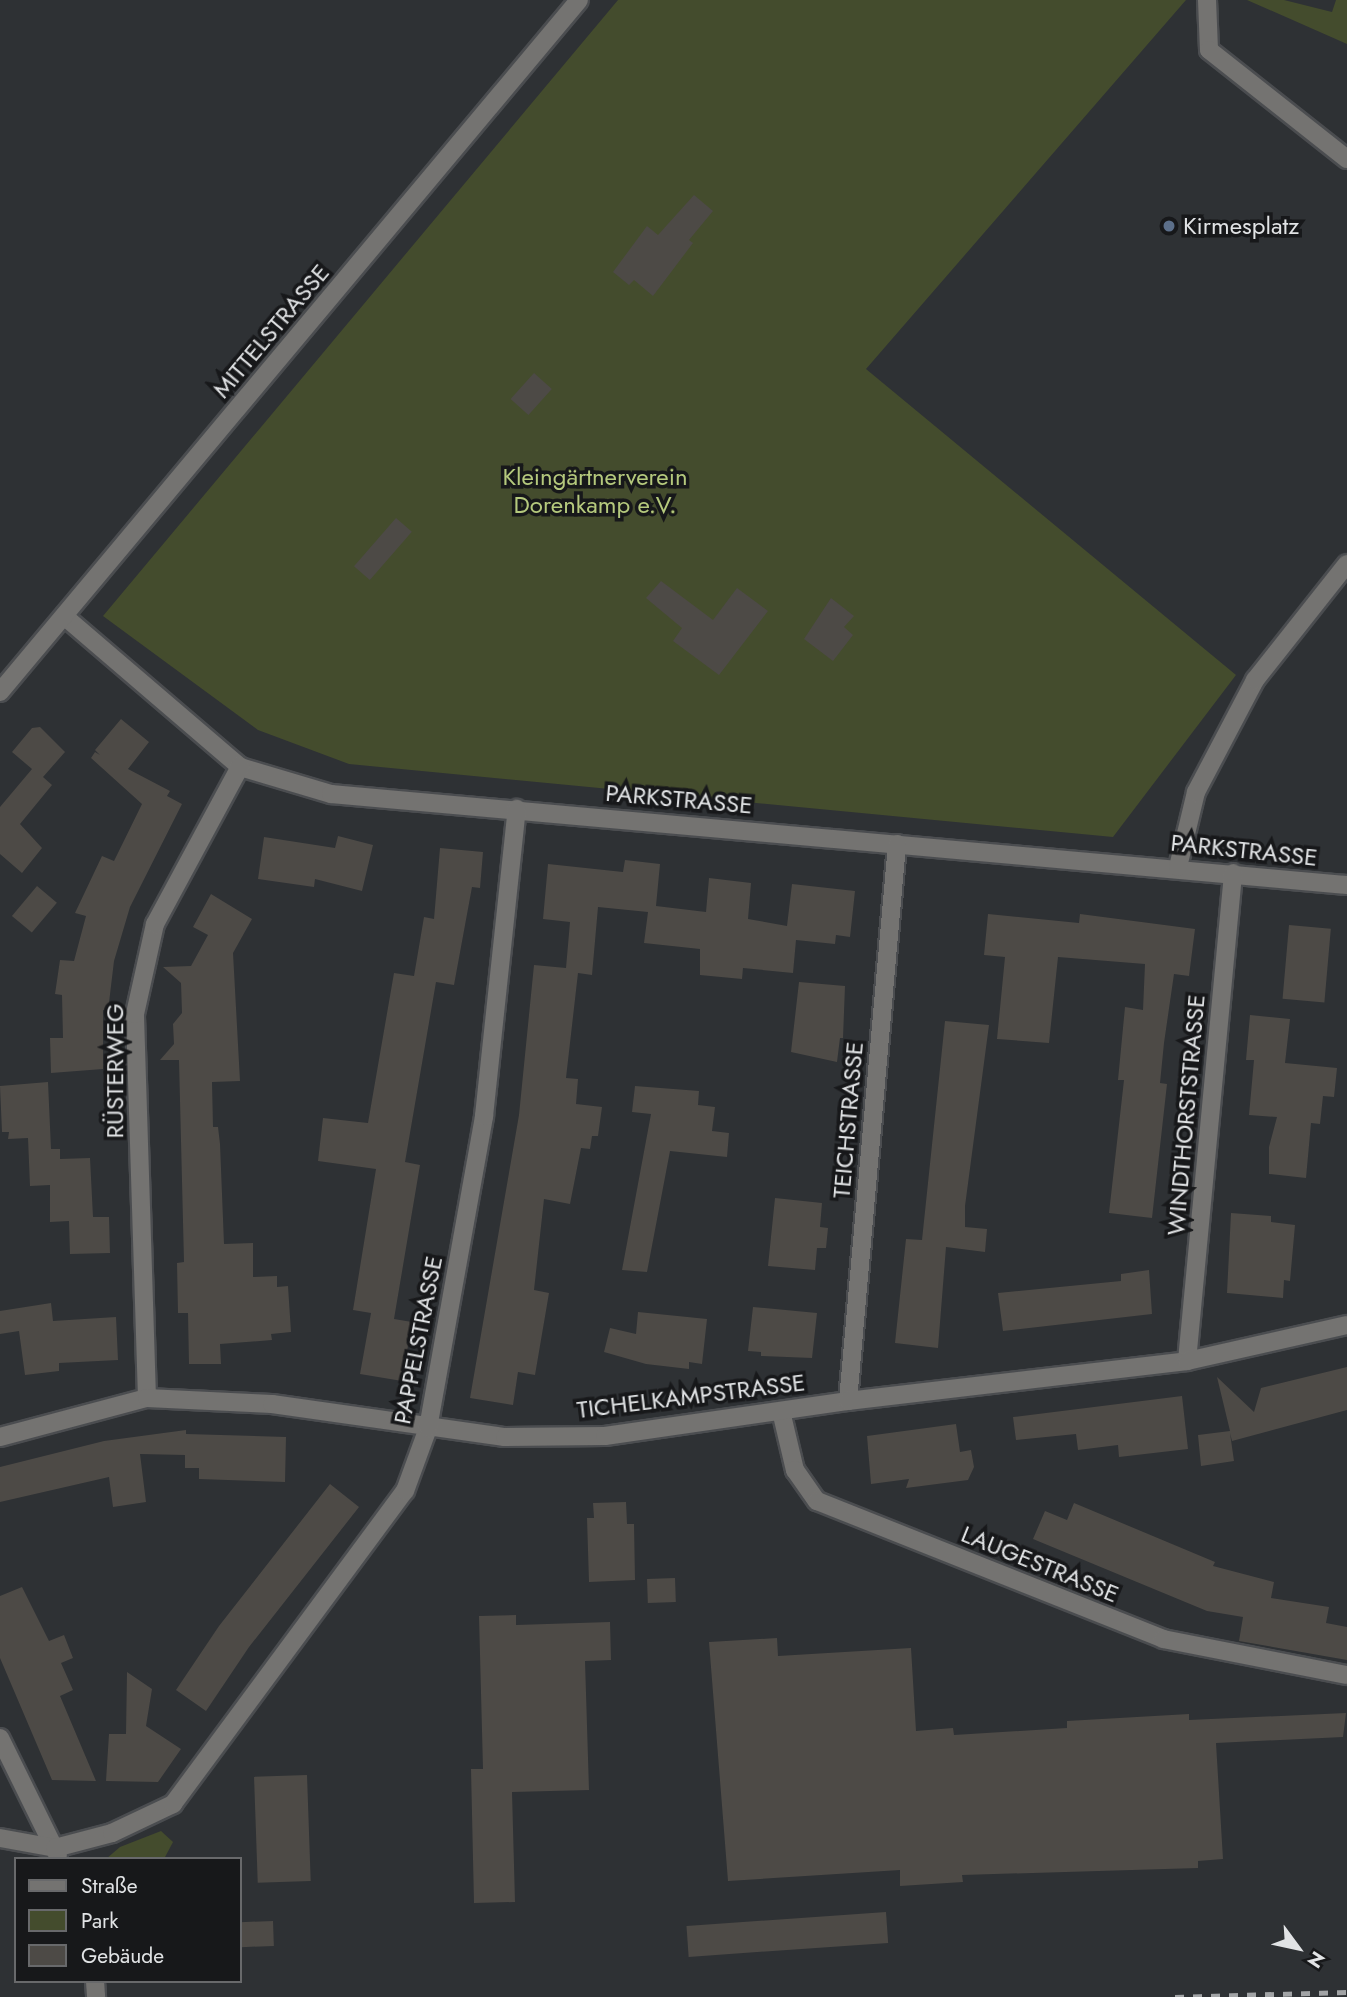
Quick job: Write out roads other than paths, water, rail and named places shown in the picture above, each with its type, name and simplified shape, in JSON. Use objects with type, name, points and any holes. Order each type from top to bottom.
[{"type":"street","name":"MITTELSTRASSE","points":[[0,692],[579,0]]},
{"type":"street","points":[[1207,0],[1209,50],[1347,159]]},
{"type":"street","points":[[1178,867],[1196,792],[1255,680],[1347,564]]},
{"type":"street","name":"PARKSTRASSE","points":[[64,616],[240,767],[331,794],[1178,867],[1347,885]]},
{"type":"street","name":"RÜSTERWEG","points":[[146,1398],[135,1014],[155,923],[240,767]]},
{"type":"street","name":"PAPPELSTRASSE","points":[[57,1854],[112,1833],[173,1804],[405,1491],[428,1428],[484,1116],[517,809]]},
{"type":"street","name":"TEICHSTRASSE","points":[[848,1401],[897,844]]},
{"type":"street","name":"WINDTHORSTSTRASSE","points":[[1187,1361],[1233,873]]},
{"type":"street","name":"TICHELKAMPSTRASSE","points":[[0,1437],[146,1398],[272,1404],[505,1437],[605,1436],[848,1401],[1187,1361],[1347,1325]]},
{"type":"street","name":"LAUGESTRASSE","points":[[780,1411],[794,1470],[817,1502],[1163,1639],[1347,1675]]},
{"type":"street","points":[[0,1738],[57,1854]]},
{"type":"street","points":[[0,1838],[57,1854]]},
{"type":"railway","points":[[1175,1997],[1347,1992]]},
{"type":"place","name":"Kirmesplatz","points":[[1169,226]]},
{"type":"park label","name":"Kleingärtnerverein Dorenkamp e.V.","points":[[595,491]]}]
